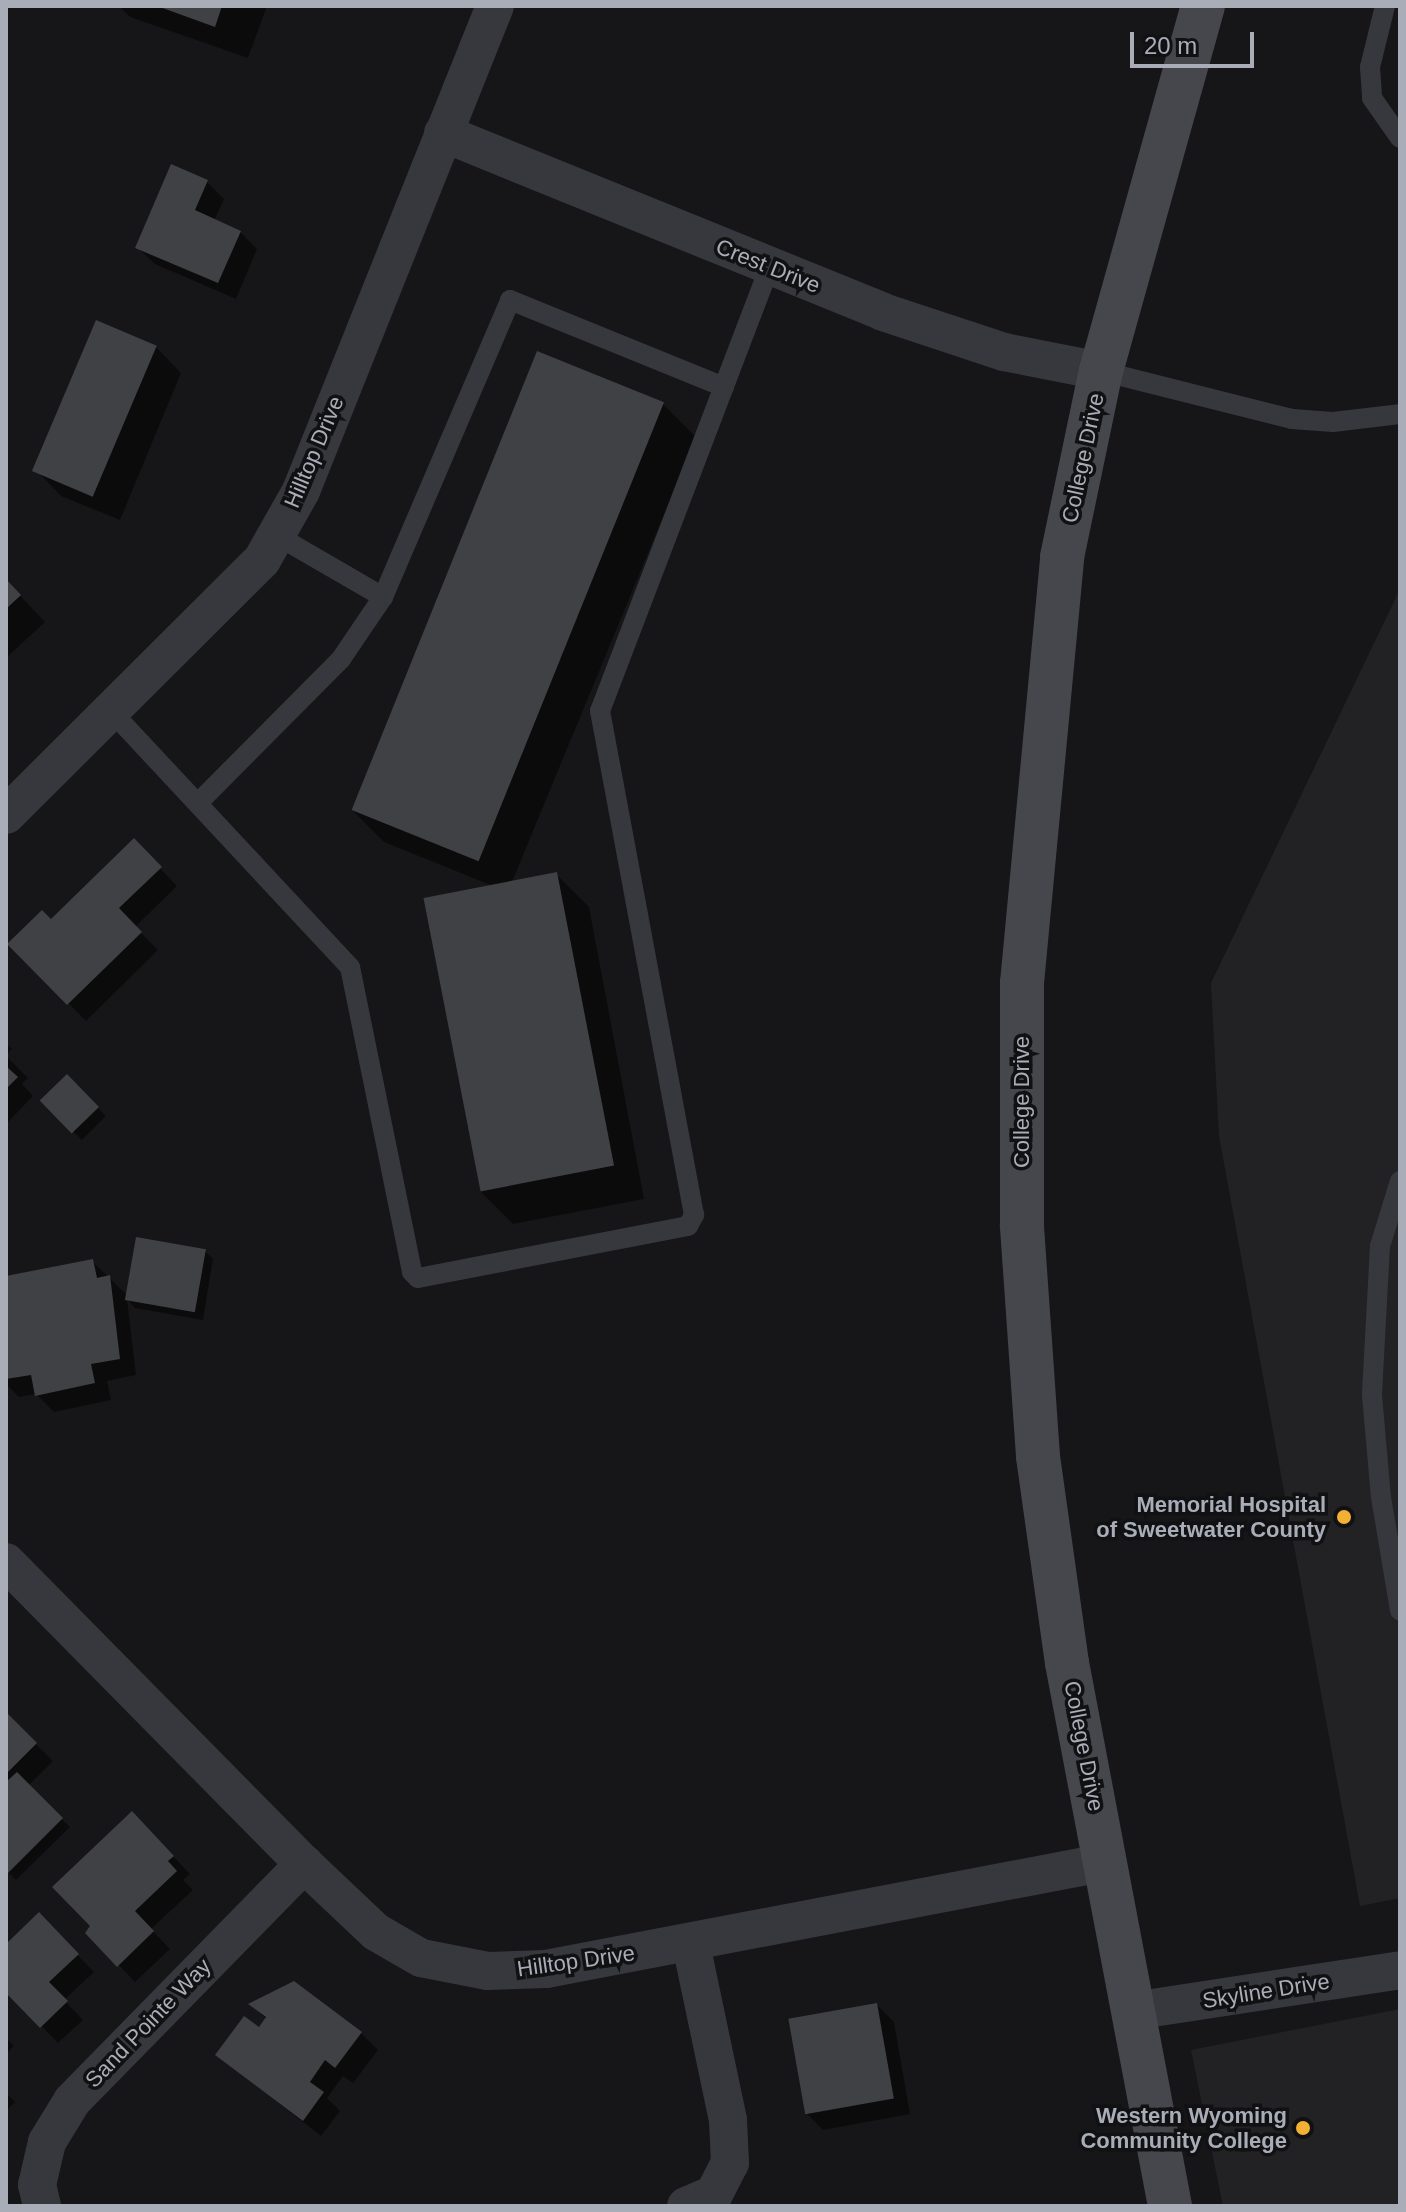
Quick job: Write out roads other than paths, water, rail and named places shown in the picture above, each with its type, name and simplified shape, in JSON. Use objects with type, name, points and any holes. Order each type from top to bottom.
[{"type":"main road","name":"College Drive","points":[[1170,2206],[1067,1663],[1038,1456],[1022,1225],[1022,983],[1043,732],[1062,557],[1101,371],[1203,6]]},
{"type":"street","name":"Hilltop Drive","points":[[6,815],[262,560],[301,491],[495,6]]},
{"type":"street","name":"Crest Drive","points":[[443,133],[883,312],[1004,352],[1101,371]]},
{"type":"street","name":"Hilltop Drive","points":[[6,1562],[304,1864],[376,1932],[435,1961],[488,1971],[546,1969],[691,1944],[1107,1862]]},
{"type":"street","name":"Sand Pointe Way","points":[[28,2191],[47,2142],[72,2101],[304,1864]]},
{"type":"street","points":[[686,2206],[714,2194],[730,2163],[728,2120],[691,1944]]},
{"type":"street","name":"Skyline Drive","points":[[1133,2011],[1400,1970]]},
{"type":"lane","points":[[1385,6],[1370,67],[1372,98],[1400,138]]},
{"type":"lane","points":[[112,712],[350,967],[412,1272],[418,1278],[688,1226],[694,1215],[600,711],[770,266]]},
{"type":"lane","points":[[198,803],[341,659],[383,597],[510,300],[724,387]]},
{"type":"lane","points":[[1101,371],[1292,419],[1333,422],[1400,414]]},
{"type":"lane","points":[[276,535],[383,597]]},
{"type":"lane","points":[[1400,1181],[1380,1246],[1372,1395],[1381,1497],[1400,1610]]},
{"type":"place","name":"Memorial Hospital of Sweetwater County","points":[[1344,1517]]},
{"type":"place","name":"Western Wyoming Community College","points":[[1303,2128]]}]
